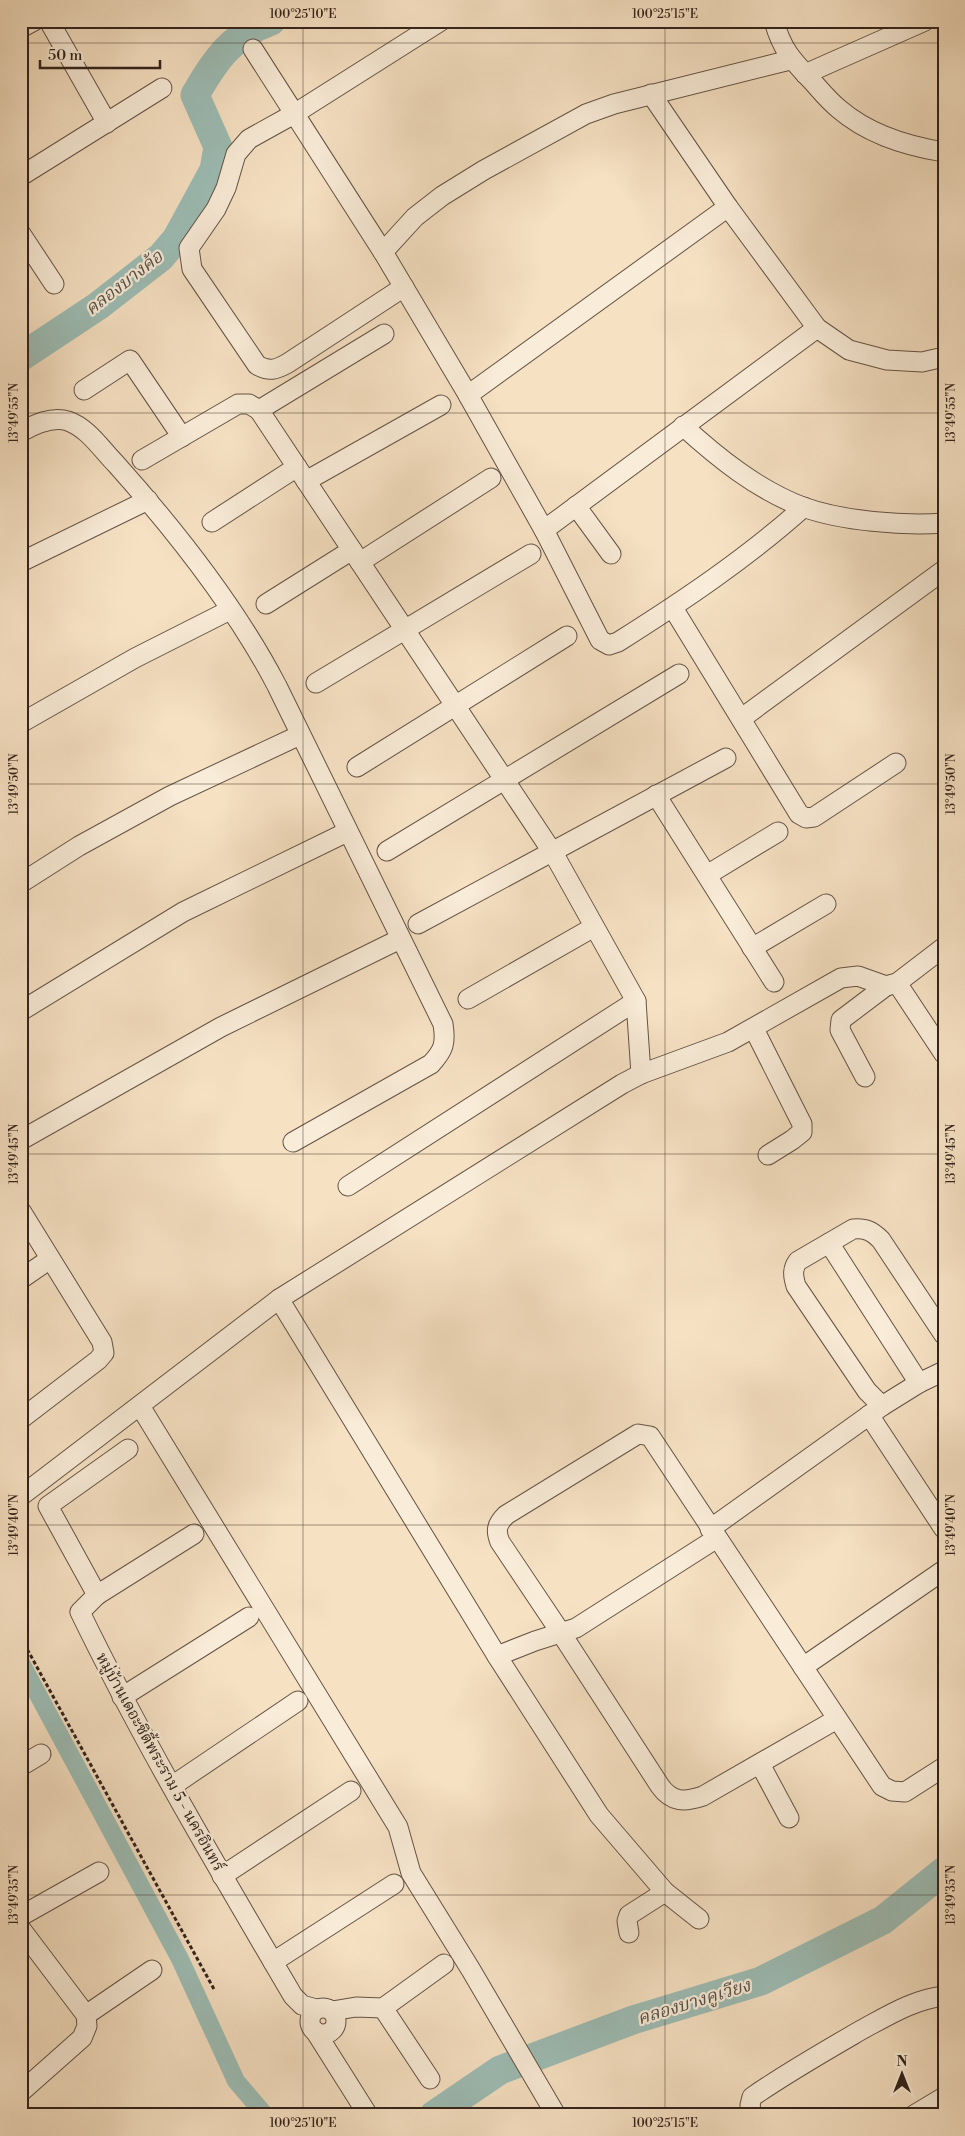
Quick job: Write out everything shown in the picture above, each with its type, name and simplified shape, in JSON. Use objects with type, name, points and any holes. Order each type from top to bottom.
[{"type":"street","points":[[21,28],[34,21]]},
{"type":"street","points":[[49,21],[107,123]]},
{"type":"street","points":[[404,287],[288,363],[277,369],[266,370],[257,365],[192,269],[189,248],[216,209],[226,188],[236,154],[249,139],[294,114],[441,21]]},
{"type":"street","points":[[774,21],[778,35],[790,60],[838,109],[858,123],[891,140],[944,152]]},
{"type":"street","points":[[805,74],[925,21]]},
{"type":"street","points":[[253,49],[404,287],[468,395],[544,530],[600,640],[609,645],[618,642],[673,608],[768,539],[804,507]]},
{"type":"street","points":[[382,252],[415,217],[442,196],[484,170],[586,114],[650,94],[790,60]]},
{"type":"street","points":[[21,176],[162,88]]},
{"type":"street","points":[[650,94],[728,207],[816,328],[849,350],[888,360],[922,362],[944,357]]},
{"type":"street","points":[[468,395],[728,207]]},
{"type":"street","points":[[21,234],[54,284]]},
{"type":"street","points":[[544,530],[816,328]]},
{"type":"street","points":[[259,410],[384,334]]},
{"type":"street","points":[[84,390],[130,360],[182,436]]},
{"type":"street","points":[[142,460],[238,404],[249,404],[259,410],[552,851],[636,1002],[641,1074]]},
{"type":"street","points":[[212,522],[301,474],[441,405]]},
{"type":"street","points":[[21,432],[34,425],[54,419],[68,421],[85,431],[148,500],[230,610],[260,654],[442,1024],[445,1039],[440,1054],[430,1064],[293,1142]]},
{"type":"street","points":[[683,426],[716,457],[768,490],[804,507],[850,518],[914,525],[944,523]]},
{"type":"street","points":[[266,604],[356,556],[491,478]]},
{"type":"street","points":[[21,562],[148,500]]},
{"type":"street","points":[[576,506],[611,554]]},
{"type":"street","points":[[316,683],[531,554]]},
{"type":"street","points":[[742,718],[944,570]]},
{"type":"street","points":[[673,608],[799,814],[806,818],[814,817],[896,763]]},
{"type":"street","points":[[21,723],[135,658],[230,610]]},
{"type":"street","points":[[357,767],[567,636]]},
{"type":"street","points":[[388,851],[679,674]]},
{"type":"street","points":[[21,883],[79,846],[170,796],[300,735]]},
{"type":"street","points":[[418,924],[726,758]]},
{"type":"street","points":[[656,795],[774,982]]},
{"type":"street","points":[[21,1012],[183,912],[347,832]]},
{"type":"street","points":[[706,875],[778,832]]},
{"type":"street","points":[[752,948],[826,904]]},
{"type":"street","points":[[468,999],[594,927]]},
{"type":"street","points":[[21,1140],[221,1027],[400,939]]},
{"type":"street","points":[[865,1077],[840,1030],[840,1025],[845,1017],[944,947]]},
{"type":"street","points":[[21,1496],[279,1300],[641,1074],[728,1042],[754,1029],[841,978],[858,976],[892,985],[944,1054]]},
{"type":"street","points":[[348,1186],[636,1002]]},
{"type":"street","points":[[754,1029],[802,1124],[802,1132],[768,1155]]},
{"type":"street","points":[[21,1212],[102,1342],[104,1353],[98,1360],[21,1419]]},
{"type":"street","points":[[944,1335],[881,1240],[872,1231],[853,1229],[798,1261],[795,1265],[794,1278],[796,1286],[867,1391],[944,1529]]},
{"type":"street","points":[[828,1243],[919,1383]]},
{"type":"street","points":[[21,1279],[50,1259]]},
{"type":"street","points":[[279,1300],[497,1656],[599,1815],[665,1892],[699,1919]]},
{"type":"street","points":[[497,1656],[534,1641],[576,1628],[714,1534],[876,1410],[919,1383],[944,1371]]},
{"type":"street","points":[[140,1406],[398,1827],[411,1873],[471,1970],[556,2115]]},
{"type":"street","points":[[837,1719],[703,1796],[689,1801],[677,1801],[665,1793],[500,1542],[497,1528],[506,1515],[638,1434],[646,1435],[652,1439],[882,1786],[892,1791],[905,1792],[944,1766]]},
{"type":"street","points":[[128,1449],[48,1506],[97,1595],[194,1534]]},
{"type":"street","points":[[803,1667],[944,1570]]},
{"type":"street","name":"หมู่บ้านเดอะซิตี้พระราม 5 - นครอินทร์","points":[[97,1595],[80,1612],[122,1697],[222,1876],[297,2000],[302,2005],[324,2010]]},
{"type":"street","points":[[122,1697],[249,1617]]},
{"type":"street","points":[[172,1786],[298,1701]]},
{"type":"street","points":[[21,1766],[41,1754]]},
{"type":"street","points":[[760,1764],[789,1818]]},
{"type":"street","points":[[222,1876],[351,1791]]},
{"type":"street","points":[[21,1916],[100,1872]]},
{"type":"street","points":[[273,1962],[394,1884]]},
{"type":"street","points":[[629,1933],[627,1921],[629,1915],[665,1892]]},
{"type":"street","points":[[21,1929],[86,2015],[87,2026],[82,2038],[21,2092]]},
{"type":"street","points":[[368,2115],[338,2070],[309,2020],[324,2010],[356,2007],[383,2008],[444,1964]]},
{"type":"street","points":[[86,2015],[152,1970]]},
{"type":"street","points":[[752,2115],[750,2104],[752,2096],[796,2066],[892,2014],[928,1997],[944,1996]]},
{"type":"street","points":[[383,2008],[430,2080]]},
{"type":"street","points":[[914,2115],[944,2097]]},
{"type":"path","points":[[21,1638],[215,1991]]},
{"type":"waterway","name":"คลองบางค้อ","points":[[21,357],[98,306],[161,257],[177,238],[214,170],[218,147],[195,95],[218,60],[235,41],[257,27],[271,21]]},
{"type":"waterway","points":[[21,1663],[180,1959],[236,2081],[265,2115]]},
{"type":"waterway","name":"คลองบางคูเวียง","points":[[434,2115],[500,2070],[633,2020],[761,1981],[883,1920],[944,1871]]}]
